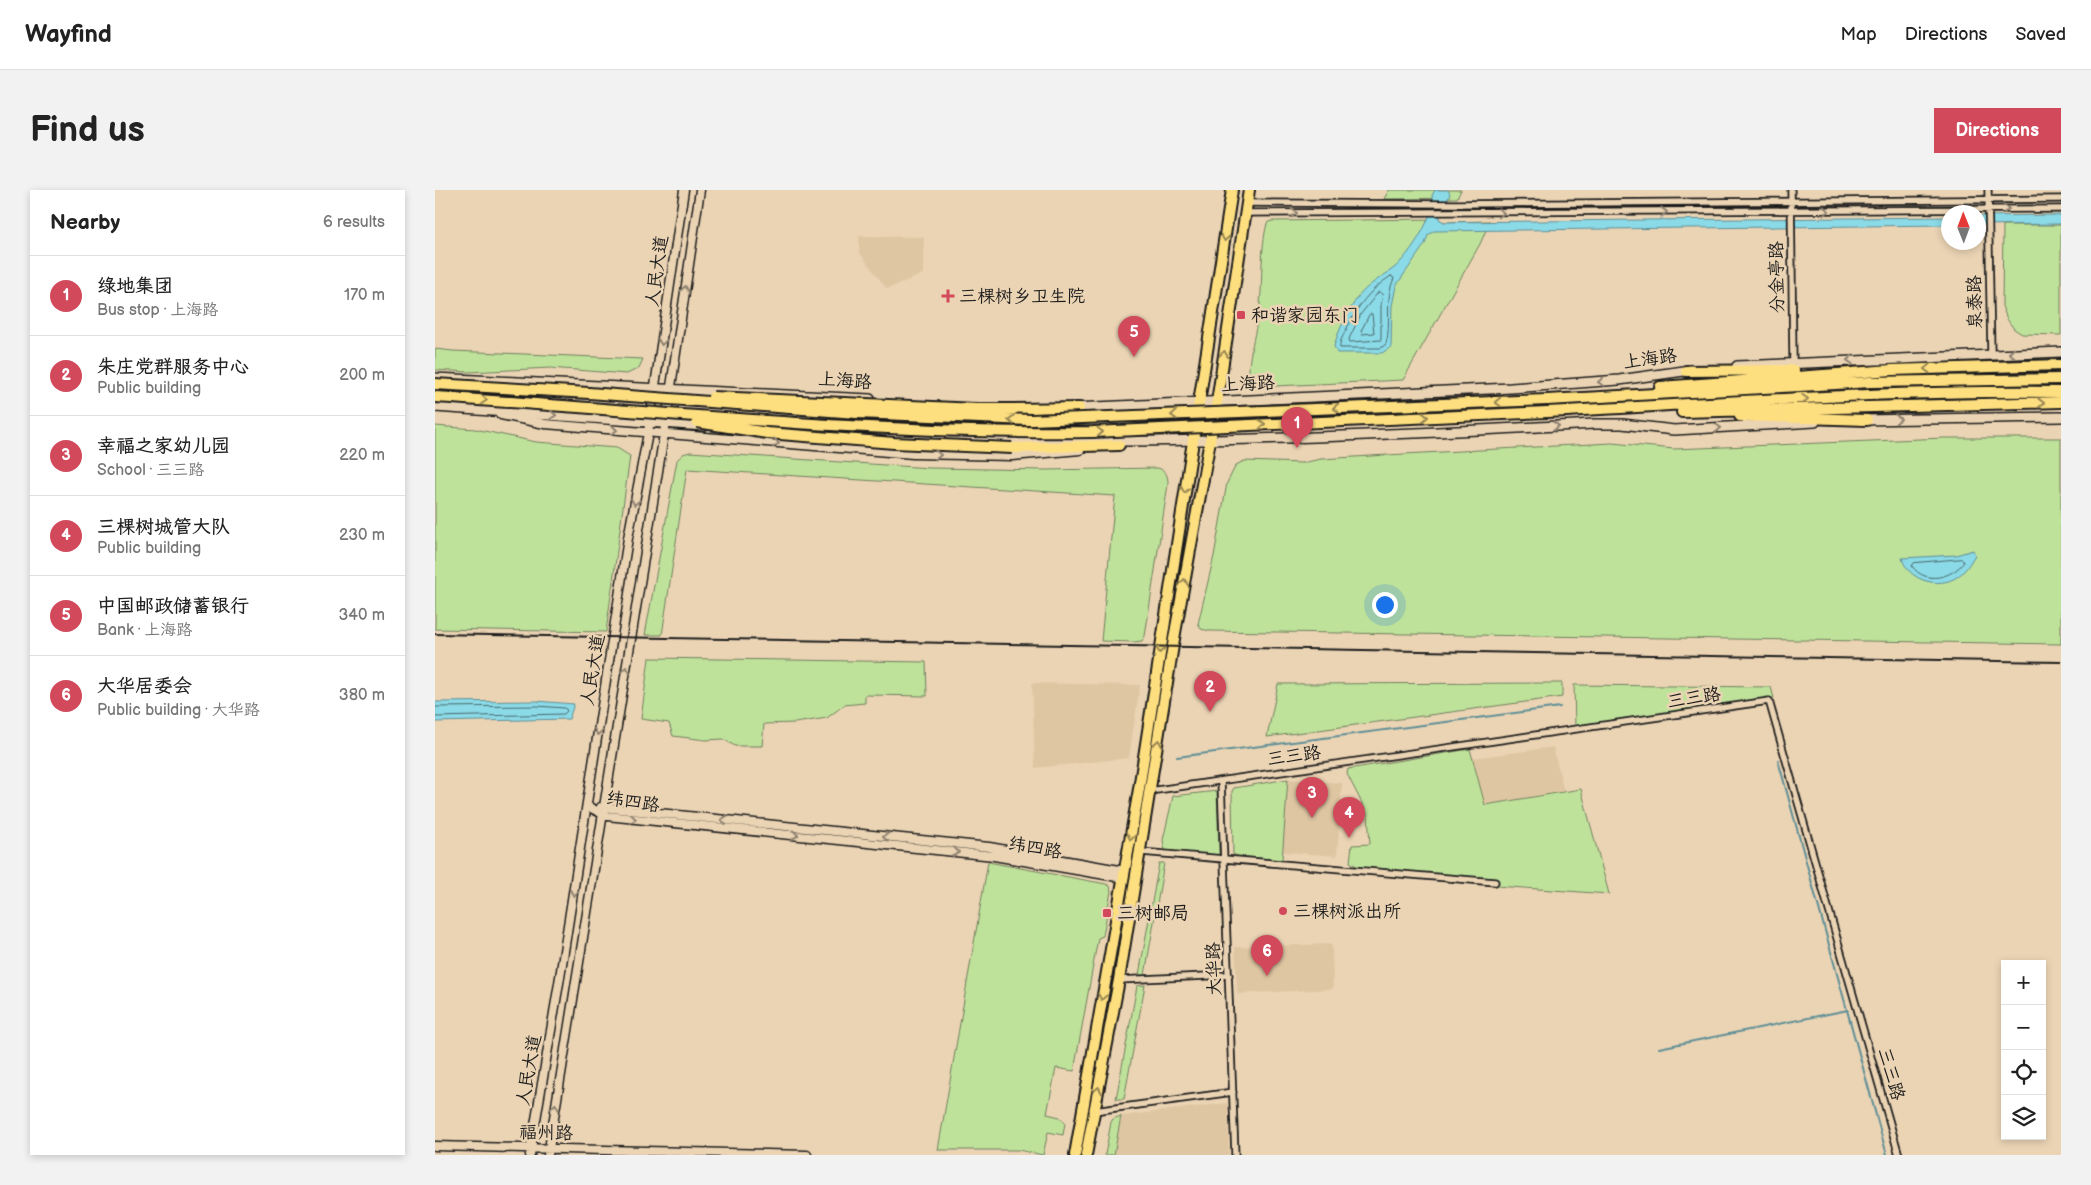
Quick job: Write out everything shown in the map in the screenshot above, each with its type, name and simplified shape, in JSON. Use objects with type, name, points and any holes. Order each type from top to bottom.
[{"type":"highway","points":[[1075,1155],[1139,789],[1232,190]]},
{"type":"highway","points":[[1086,1155],[1141,852],[1177,626],[1217,402],[1249,190]]},
{"type":"highway","points":[[1686,371],[1893,370],[2061,366]]},
{"type":"highway","points":[[1599,397],[1684,384],[1893,370]]},
{"type":"highway","name":"上海路","points":[[435,384],[589,393],[767,408],[971,419],[1031,420],[1547,400],[1871,382],[2061,378]]},
{"type":"highway","points":[[435,397],[807,424],[1033,433],[1103,432],[1892,395],[2061,392]]},
{"type":"highway","points":[[589,393],[767,398],[977,409],[1079,408]]},
{"type":"highway","points":[[1605,409],[1626,413],[2061,402]]},
{"type":"highway","points":[[545,404],[614,416],[700,422],[767,433],[913,444],[1012,448],[1119,445]]},
{"type":"highway","points":[[1682,412],[1867,420]]},
{"type":"main road","name":"上海路","points":[[435,378],[810,395],[901,402],[1079,408],[1557,385],[1619,380],[1686,371],[1793,363],[2061,352]]},
{"type":"main road","points":[[435,407],[918,439],[1181,442],[1594,424],[1622,424],[1674,430],[1867,420],[2061,416]]},
{"type":"street","name":"人民大道","points":[[531,1151],[628,538],[649,433],[684,190]]},
{"type":"street","name":"人民大道","points":[[548,1151],[664,434],[669,389],[700,190]]},
{"type":"street","name":"分金亭路","points":[[1791,190],[1793,363]]},
{"type":"street","name":"泉泰路","points":[[1988,190],[1991,354]]},
{"type":"street","points":[[1246,208],[1426,204],[2061,199]]},
{"type":"street","points":[[1246,208],[1426,213],[2061,209]]},
{"type":"street","points":[[480,410],[545,424],[913,454],[1012,456],[1053,454],[1119,445],[1181,442]]},
{"type":"street","name":"三三路","points":[[1157,790],[1769,701],[1899,1155]]},
{"type":"street","name":"大华路","points":[[1221,782],[1235,1155]]},
{"type":"street","name":"纬四路","points":[[587,806],[604,812],[989,847],[1124,874]]},
{"type":"street","points":[[1141,852],[1495,882]]},
{"type":"street","points":[[1119,980],[1229,975]]},
{"type":"street","points":[[1082,1112],[1233,1092]]},
{"type":"street","name":"福州路","points":[[435,1146],[531,1151],[807,1155]]},
{"type":"shaded area","points":[[859,236],[924,237],[923,274],[887,289],[859,252]]},
{"type":"shaded area","points":[[1032,683],[1140,685],[1129,758],[1035,768]]},
{"type":"shaded area","points":[[1553,747],[1564,791],[1484,805],[1473,758]]},
{"type":"shaded area","points":[[1288,779],[1342,783],[1337,856],[1282,852]]},
{"type":"shaded area","points":[[1332,944],[1333,989],[1237,994],[1235,947]]},
{"type":"shaded area","points":[[1228,1103],[1229,1155],[1114,1155],[1121,1116]]},
{"type":"green space","points":[[1389,190],[1461,190],[1457,198],[1384,199]]},
{"type":"green space","points":[[1438,219],[1444,222],[1490,221],[1480,244],[1403,380],[1254,387],[1250,385],[1250,356],[1259,313],[1267,223],[1271,221]]},
{"type":"green space","points":[[2003,225],[2061,225],[2061,335],[2022,334],[2014,329],[2007,319],[2002,306]]},
{"type":"green space","points":[[435,349],[643,359],[639,368],[627,374],[550,368],[469,372],[435,370]]},
{"type":"green space","points":[[435,426],[475,429],[536,442],[617,448],[630,456],[606,632],[435,629]]},
{"type":"green space","points":[[1945,438],[2061,438],[2061,644],[1210,631],[1201,629],[1198,624],[1214,556],[1227,483],[1236,465],[1244,461],[1302,463],[1321,459],[1612,443],[1674,449]]},
{"type":"green space","points":[[690,452],[930,468],[1045,470],[1158,468],[1166,474],[1168,484],[1145,636],[1142,641],[1134,642],[1101,641],[1115,496],[687,469],[662,635],[645,635],[677,460],[683,454]]},
{"type":"green space","points":[[649,658],[926,662],[927,696],[865,695],[865,703],[844,705],[827,718],[795,723],[764,724],[762,746],[735,746],[723,739],[706,740],[673,736],[669,723],[641,719]]},
{"type":"green space","points":[[1562,683],[1562,697],[1267,737],[1278,684]]},
{"type":"green space","points":[[1574,685],[1771,687],[1774,698],[1575,727]]},
{"type":"green space","points":[[1470,749],[1485,805],[1581,789],[1609,894],[1496,886],[1496,880],[1358,867],[1350,862],[1352,845],[1370,844],[1368,815],[1347,774],[1348,769]]},
{"type":"green space","points":[[1288,779],[1282,860],[1233,854],[1232,791],[1234,788]]},
{"type":"green space","points":[[1217,791],[1219,855],[1165,851],[1163,840],[1173,796]]},
{"type":"green space","points":[[988,862],[1106,884],[1110,886],[1111,891],[1103,936],[1098,938],[1074,1071],[1056,1068],[1047,1114],[1060,1117],[1065,1123],[1063,1135],[1048,1132],[1043,1155],[1018,1150],[938,1150]]},
{"type":"green space","points":[[1159,863],[1164,863],[1145,975],[1139,975]]},
{"type":"green space","points":[[1145,985],[1124,1099],[1116,1099],[1137,986]]},
{"type":"green space","points":[[1121,1116],[1114,1155],[1105,1155],[1111,1122],[1113,1119]]},
{"type":"water","points":[[1435,190],[1448,190],[1450,194],[1439,219],[1444,222],[1941,217],[1941,225],[1434,231],[1428,235],[1425,244],[1396,286],[1392,306],[1391,347],[1382,353],[1337,353],[1334,346],[1351,308],[1362,292],[1394,268],[1414,245],[1430,213],[1432,195]]},
{"type":"water","points":[[2061,215],[2061,224],[1986,225],[1986,216]]},
{"type":"water","points":[[1973,550],[1975,555],[1962,573],[1950,581],[1942,582],[1925,581],[1917,577],[1905,566],[1902,558],[1956,555]]},
{"type":"water","points":[[536,701],[574,704],[569,719],[435,722],[435,702]]},
{"type":"waterway","points":[[1177,757],[1560,707]]},
{"type":"waterway","points":[[1778,760],[1887,1155]]},
{"type":"waterway","points":[[1659,1048],[1848,1010]]},
{"type":"railway","points":[[435,634],[2061,662]]},
{"type":"place","name":"三棵树乡卫生院","points":[[948,296]]},
{"type":"place","name":"和谐家园东门","points":[[1241,315]]},
{"type":"place","name":"中国邮政储蓄银行","points":[[1134,357]]},
{"type":"place","name":"绿地集团","points":[[1297,448]]},
{"type":"place","name":"朱庄党群服务中心","points":[[1210,712]]},
{"type":"place","name":"幸福之家幼儿园","points":[[1312,818]]},
{"type":"place","name":"三棵树城管大队","points":[[1349,838]]},
{"type":"place","name":"三棵树派出所","points":[[1283,911]]},
{"type":"place","name":"三树邮局","points":[[1107,913]]},
{"type":"place","name":"大华居委会","points":[[1267,976]]}]
